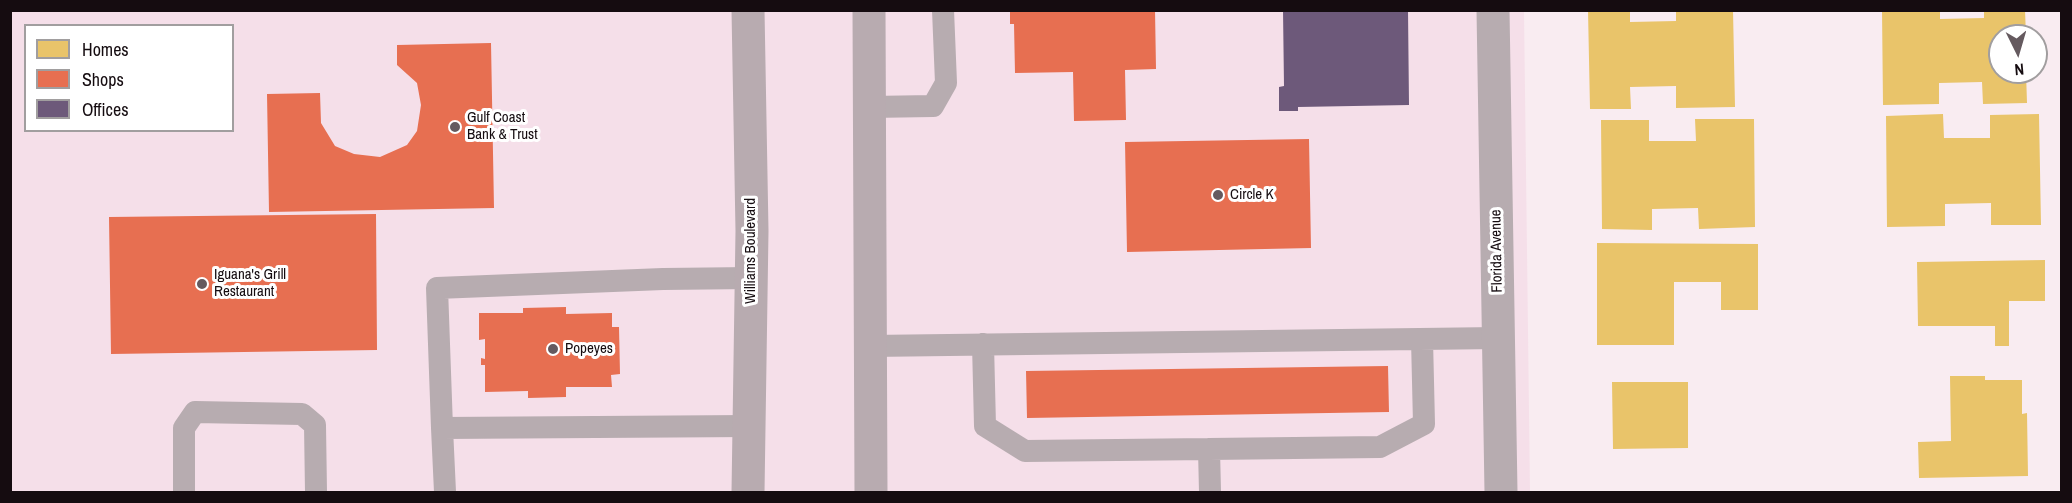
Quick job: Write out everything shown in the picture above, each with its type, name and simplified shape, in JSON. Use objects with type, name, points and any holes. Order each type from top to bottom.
[{"type":"main road","name":"Williams Boulevard","points":[[748,10],[751,278],[748,492]]},
{"type":"main road","points":[[869,10],[871,492]]},
{"type":"street","name":"Florida Avenue","points":[[1493,10],[1501,492]]},
{"type":"lane","points":[[870,107],[933,106],[946,83],[943,10]]},
{"type":"lane","points":[[445,492],[437,288],[663,279],[751,278]]},
{"type":"lane","points":[[870,346],[1498,338]]},
{"type":"lane","points":[[983,344],[986,426],[1026,451],[1209,449],[1380,447],[1424,424],[1422,339]]},
{"type":"lane","points":[[184,492],[184,428],[195,412],[302,414],[315,425],[316,492]]},
{"type":"lane","points":[[442,428],[749,426]]},
{"type":"lane","points":[[1209,449],[1210,492]]},
{"type":"shaded area","points":[[10,11],[1524,11],[1530,492],[11,492]]},
{"type":"building: Homes","points":[[1588,10],[1630,10],[1630,22],[1676,21],[1676,10],[1733,10],[1735,107],[1676,108],[1676,86],[1630,87],[1631,109],[1590,109]]},
{"type":"building: Homes","points":[[1882,10],[1940,10],[1940,19],[1984,18],[1984,10],[2025,10],[2026,24],[1988,24],[1988,84],[2026,84],[2027,103],[1983,104],[1982,82],[1939,83],[1939,104],[1883,105]]},
{"type":"building: Homes","points":[[1943,114],[1944,138],[1990,138],[1990,115],[2039,114],[2041,225],[1991,225],[1991,203],[1945,204],[1945,226],[1887,227],[1886,116]]},
{"type":"building: Homes","points":[[1695,119],[1754,119],[1755,227],[1699,229],[1698,208],[1652,209],[1652,230],[1602,229],[1601,120],[1649,120],[1649,141],[1696,141]]},
{"type":"building: Homes","points":[[1597,243],[1758,244],[1758,310],[1721,310],[1721,282],[1674,282],[1674,345],[1597,345]]},
{"type":"building: Homes","points":[[2045,260],[2045,301],[2009,301],[2009,346],[1995,346],[1995,326],[1918,326],[1917,262]]},
{"type":"building: Homes","points":[[1950,376],[1985,376],[1985,380],[2022,380],[2022,414],[2027,413],[2028,476],[1919,478],[1918,442],[1951,441]]},
{"type":"building: Homes","points":[[1612,382],[1688,382],[1688,448],[1613,449]]},
{"type":"building: Shops","points":[[1010,10],[1155,10],[1156,69],[1125,70],[1126,120],[1074,121],[1073,72],[1015,73],[1014,24],[1010,24]]},
{"type":"building: Shops","name":"Gulf Coast Bank & Trust","points":[[491,43],[494,208],[269,212],[267,94],[320,93],[321,123],[335,146],[354,154],[380,157],[407,145],[417,131],[421,105],[417,83],[397,65],[397,45]]},
{"type":"building: Shops","name":"Circle K","points":[[1309,139],[1311,248],[1127,252],[1125,142]]},
{"type":"building: Shops","points":[[376,214],[377,350],[111,354],[109,217]]},
{"type":"building: Shops","name":"Popeyes","points":[[566,307],[566,314],[612,313],[612,327],[619,327],[620,374],[611,375],[612,387],[566,387],[566,397],[528,398],[528,391],[485,392],[485,365],[481,365],[481,358],[485,359],[485,339],[479,340],[479,313],[523,313],[523,308]]},
{"type":"building: Shops","points":[[1388,366],[1389,412],[1027,418],[1026,371]]},
{"type":"building: Offices","points":[[1283,10],[1408,10],[1409,105],[1298,107],[1298,111],[1279,111],[1279,87],[1284,86]]},
{"type":"place","name":"Gulf Coast Bank & Trust","points":[[455,127]]},
{"type":"place","name":"Circle K","points":[[1218,195]]},
{"type":"place","name":"Iguana's Grill Restaurant","points":[[202,284]]},
{"type":"place","name":"Popeyes","points":[[553,349]]}]
